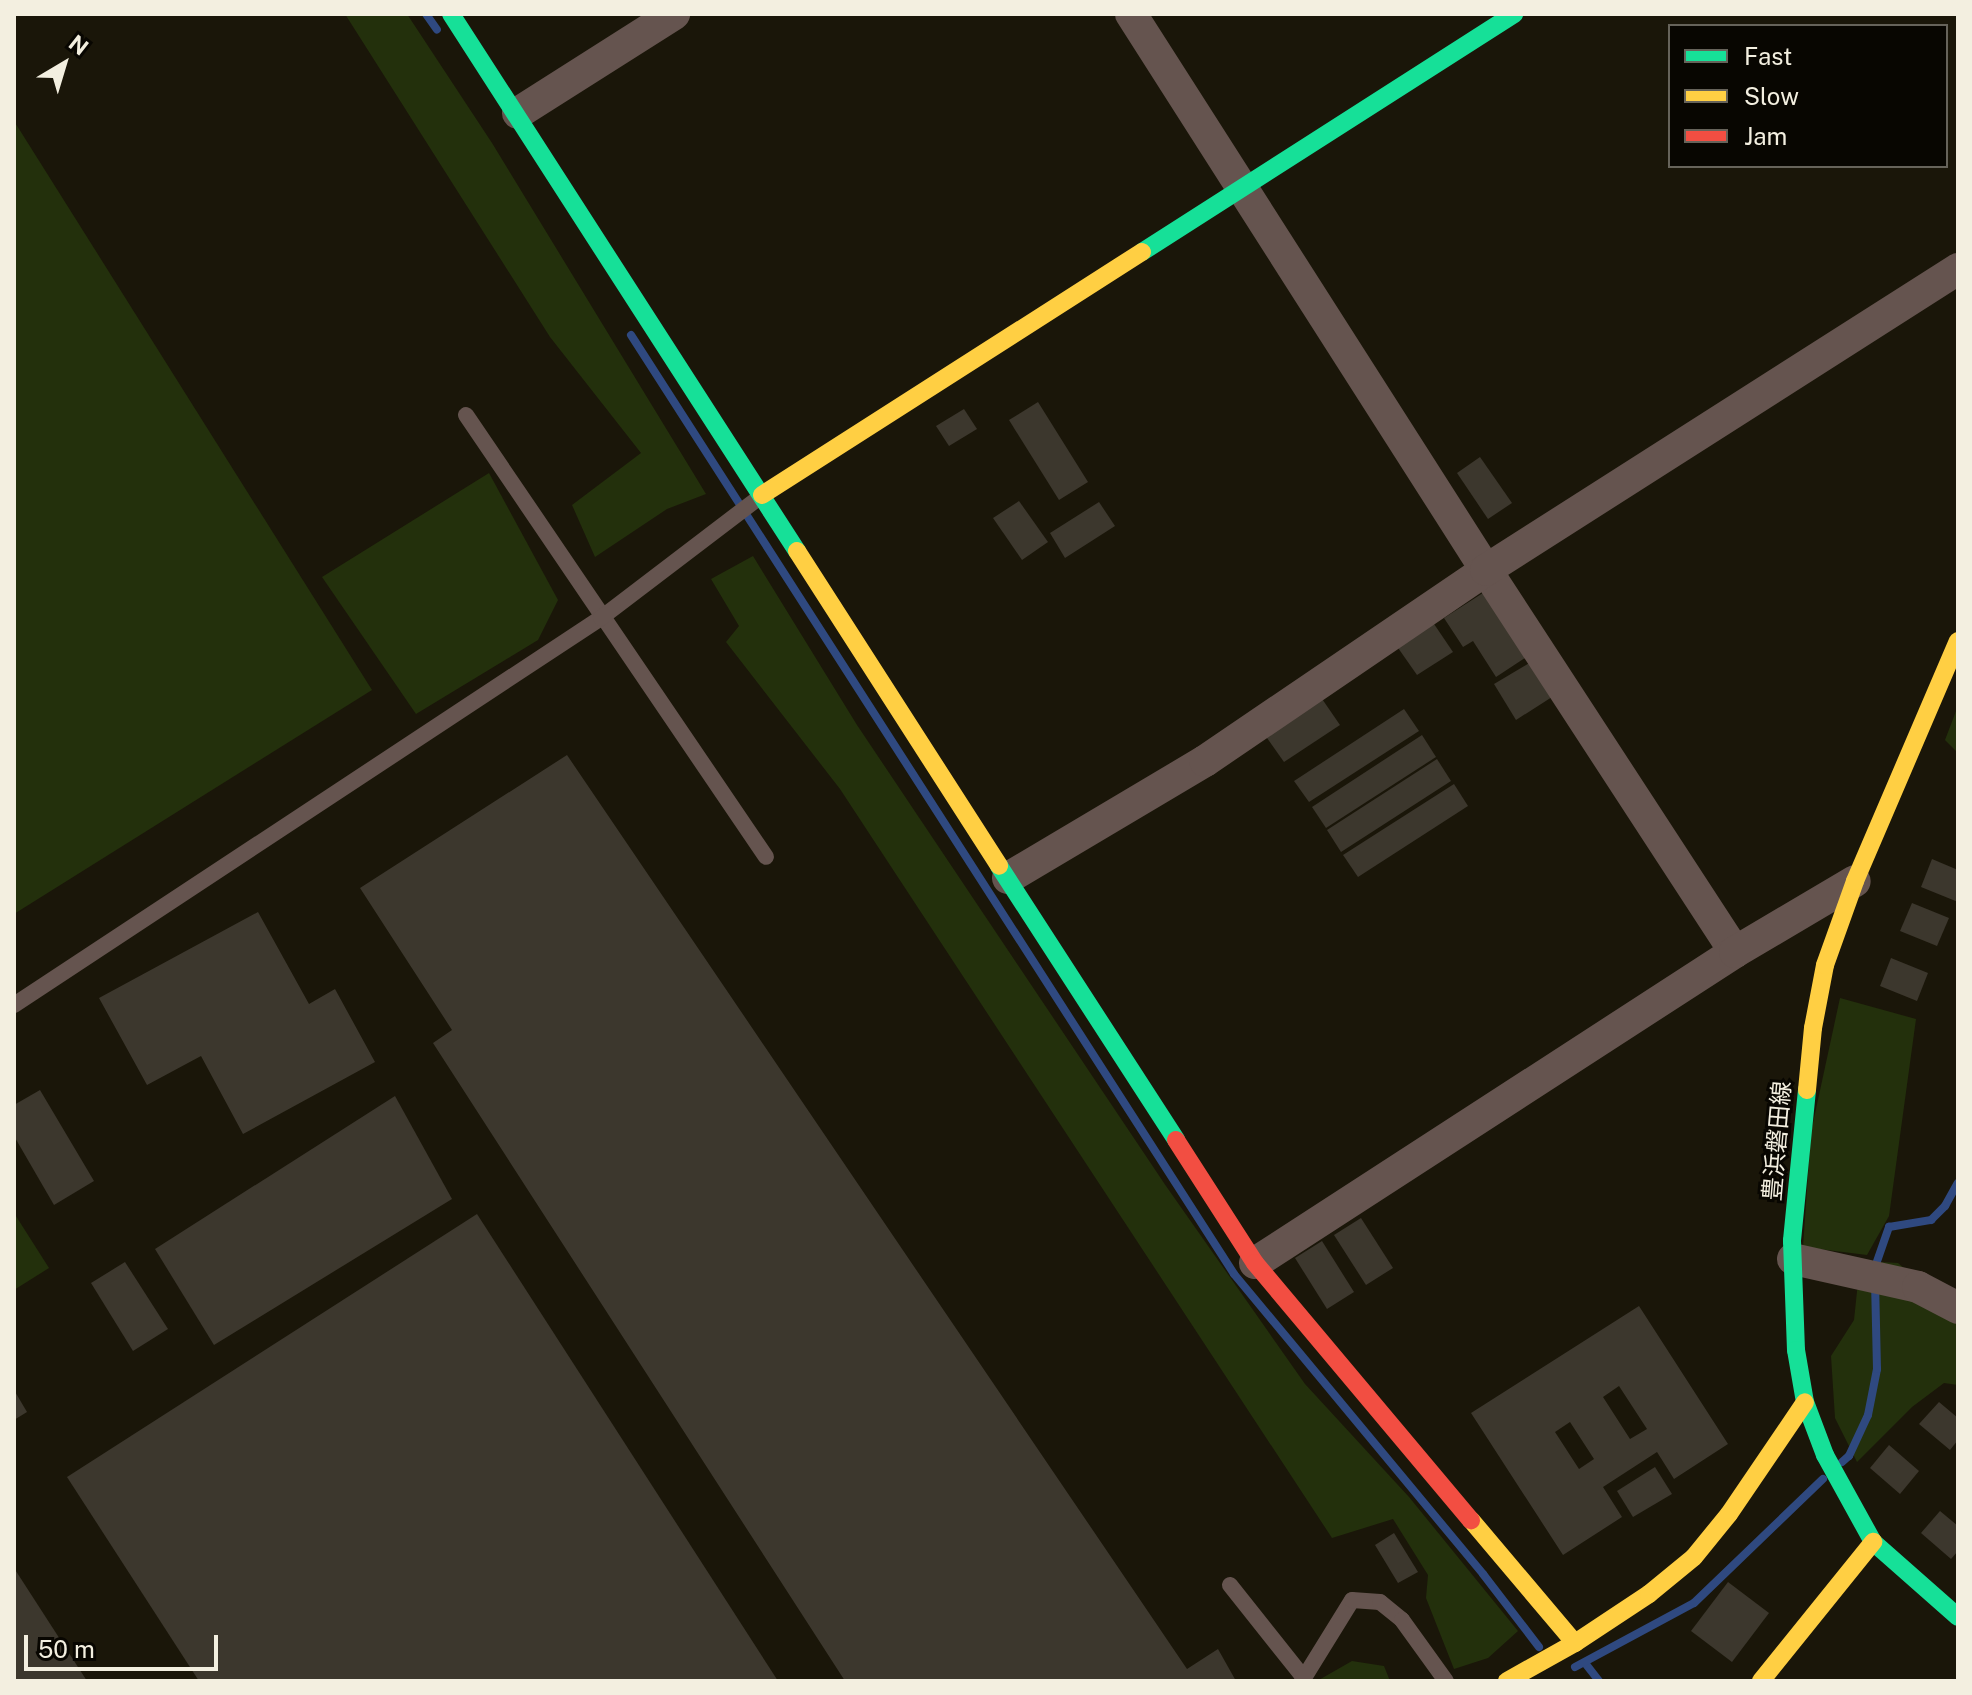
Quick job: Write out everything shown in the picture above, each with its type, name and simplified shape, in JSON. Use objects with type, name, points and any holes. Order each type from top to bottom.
[{"type":"street","points":[[451,14],[518,113],[1255,1263],[1575,1643]]},
{"type":"street","points":[[518,113],[674,14]]},
{"type":"street","points":[[1131,14],[1486,570],[1735,952]]},
{"type":"street","points":[[762,495],[1514,14]]},
{"type":"street","points":[[1008,878],[1205,761],[1486,570],[1958,269]]},
{"type":"street","name":"豊浜磐田線","points":[[1958,641],[1855,881],[1825,965],[1813,1028],[1799,1158],[1793,1259],[1796,1350],[1805,1402],[1825,1455],[1873,1542],[1958,1617]]},
{"type":"street","points":[[1255,1263],[1735,952],[1855,881]]},
{"type":"street","points":[[1793,1259],[1918,1287],[1958,1308]]},
{"type":"street","points":[[1507,1681],[1575,1643],[1649,1594],[1694,1557],[1729,1514],[1805,1402]]},
{"type":"street","points":[[1761,1681],[1873,1542]]},
{"type":"lane","points":[[466,415],[766,857]]},
{"type":"lane","points":[[14,1005],[601,618],[762,495]]},
{"type":"lane","points":[[1230,1585],[1303,1680],[1352,1600],[1380,1602],[1402,1620],[1446,1681]]},
{"type":"green space","points":[[345,14],[407,14],[492,143],[706,494],[667,509],[595,557],[572,505],[641,453],[550,337]]},
{"type":"green space","points":[[14,121],[372,690],[14,914]]},
{"type":"green space","points":[[489,473],[558,600],[538,640],[416,714],[322,577]]},
{"type":"green space","points":[[753,556],[857,725],[1166,1186],[1305,1384],[1409,1497],[1518,1631],[1488,1658],[1454,1669],[1426,1598],[1428,1575],[1393,1519],[1332,1538],[840,789],[726,642],[739,626],[711,579]]},
{"type":"green space","points":[[1958,706],[1958,753],[1945,740]]},
{"type":"green space","points":[[1840,998],[1916,1019],[1889,1216],[1867,1255],[1803,1247],[1811,1132]]},
{"type":"green space","points":[[14,1213],[49,1268],[14,1290]]},
{"type":"green space","points":[[1882,1262],[1898,1263],[1958,1313],[1958,1385],[1944,1383],[1912,1407],[1857,1462],[1835,1418],[1831,1356],[1854,1320],[1858,1282]]},
{"type":"green space","points":[[1352,1661],[1384,1666],[1390,1681],[1317,1681]]},
{"type":"building","points":[[1038,402],[1088,482],[1059,500],[1009,420]]},
{"type":"building","points":[[964,409],[977,429],[949,446],[936,426]]},
{"type":"building","points":[[1480,457],[1512,503],[1488,519],[1457,473]]},
{"type":"building","points":[[1019,501],[1048,542],[1022,560],[993,518]]},
{"type":"building","points":[[1099,502],[1115,526],[1065,558],[1050,533]]},
{"type":"building","points":[[1486,591],[1528,656],[1496,677],[1473,641],[1463,647],[1444,618]]},
{"type":"building","points":[[1432,621],[1453,652],[1417,675],[1396,645]]},
{"type":"building","points":[[1531,662],[1552,697],[1516,720],[1494,684]]},
{"type":"building","points":[[1318,693],[1340,725],[1284,762],[1262,731]]},
{"type":"building","points":[[1404,709],[1419,731],[1309,802],[1294,781]]},
{"type":"building","points":[[1422,735],[1436,757],[1326,828],[1312,807]]},
{"type":"building","points":[[567,755],[1187,1669],[1218,1649],[1236,1681],[845,1681],[433,1043],[452,1030],[360,888]]},
{"type":"building","points":[[1437,759],[1451,781],[1341,852],[1327,830]]},
{"type":"building","points":[[1454,784],[1468,806],[1358,877],[1343,855]]},
{"type":"building","points":[[1932,859],[1958,870],[1958,902],[1921,887]]},
{"type":"building","points":[[1912,903],[1949,918],[1937,946],[1900,931]]},
{"type":"building","points":[[258,912],[309,1004],[335,989],[375,1062],[243,1134],[201,1056],[147,1085],[99,998]]},
{"type":"building","points":[[1891,958],[1928,973],[1917,1001],[1880,986]]},
{"type":"building","points":[[40,1090],[94,1181],[54,1205],[14,1136],[14,1105]]},
{"type":"building","points":[[395,1096],[452,1199],[214,1345],[155,1249]]},
{"type":"building","points":[[477,1214],[778,1681],[199,1681],[67,1477]]},
{"type":"building","points":[[1361,1218],[1393,1268],[1366,1285],[1334,1235]]},
{"type":"building","points":[[1322,1241],[1354,1292],[1327,1309],[1295,1258]]},
{"type":"building","points":[[125,1262],[168,1329],[133,1351],[91,1283]]},
{"type":"building","points":[[1639,1306],[1728,1444],[1674,1479],[1657,1452],[1603,1487],[1622,1517],[1563,1555],[1471,1413]],"holes":[[[1619,1386],[1647,1429],[1630,1439],[1603,1397]],[[1570,1422],[1594,1459],[1579,1469],[1555,1432]]]},
{"type":"building","points":[[14,1390],[27,1412],[14,1420]]},
{"type":"building","points":[[1939,1402],[1958,1418],[1958,1440],[1950,1450],[1919,1424]]},
{"type":"building","points":[[1889,1445],[1919,1471],[1900,1494],[1870,1468]]},
{"type":"building","points":[[1655,1467],[1672,1494],[1633,1517],[1617,1491]]},
{"type":"building","points":[[1940,1511],[1958,1526],[1958,1551],[1951,1559],[1921,1533]]},
{"type":"building","points":[[1394,1533],[1418,1572],[1398,1583],[1375,1545]]},
{"type":"building","points":[[14,1568],[87,1681],[14,1681]]},
{"type":"building","points":[[1728,1582],[1769,1613],[1732,1662],[1691,1631]]},
{"type":"waterway","points":[[426,14],[437,30]]},
{"type":"waterway","points":[[631,335],[1234,1274],[1483,1574],[1539,1647]]},
{"type":"waterway","points":[[1874,1270],[1889,1227],[1931,1220],[1945,1206],[1958,1183]]},
{"type":"waterway","points":[[1842,1462],[1849,1456],[1868,1415],[1877,1369],[1875,1284]]},
{"type":"waterway","points":[[1575,1667],[1694,1603],[1823,1479]]},
{"type":"waterway","points":[[1585,1663],[1599,1681]]},
{"type":"traffic: fast","points":[[451,14],[797,551]]},
{"type":"traffic: fast","points":[[1142,252],[1514,14]]},
{"type":"traffic: fast","points":[[999,866],[1176,1140]]},
{"type":"traffic: fast","points":[[1807,1090],[1792,1241],[1796,1350],[1805,1402],[1825,1455],[1873,1542],[1958,1617]]},
{"type":"traffic: slow","points":[[762,495],[1142,252]]},
{"type":"traffic: slow","points":[[797,551],[999,866]]},
{"type":"traffic: slow","points":[[1807,1090],[1813,1028],[1825,965],[1855,881],[1958,641]]},
{"type":"traffic: slow","points":[[1507,1681],[1575,1643],[1649,1594],[1694,1557],[1729,1514],[1805,1402]]},
{"type":"traffic: slow","points":[[1471,1520],[1575,1643]]},
{"type":"traffic: slow","points":[[1761,1681],[1873,1542]]},
{"type":"traffic: jam","points":[[1176,1140],[1255,1263],[1471,1520]]}]
